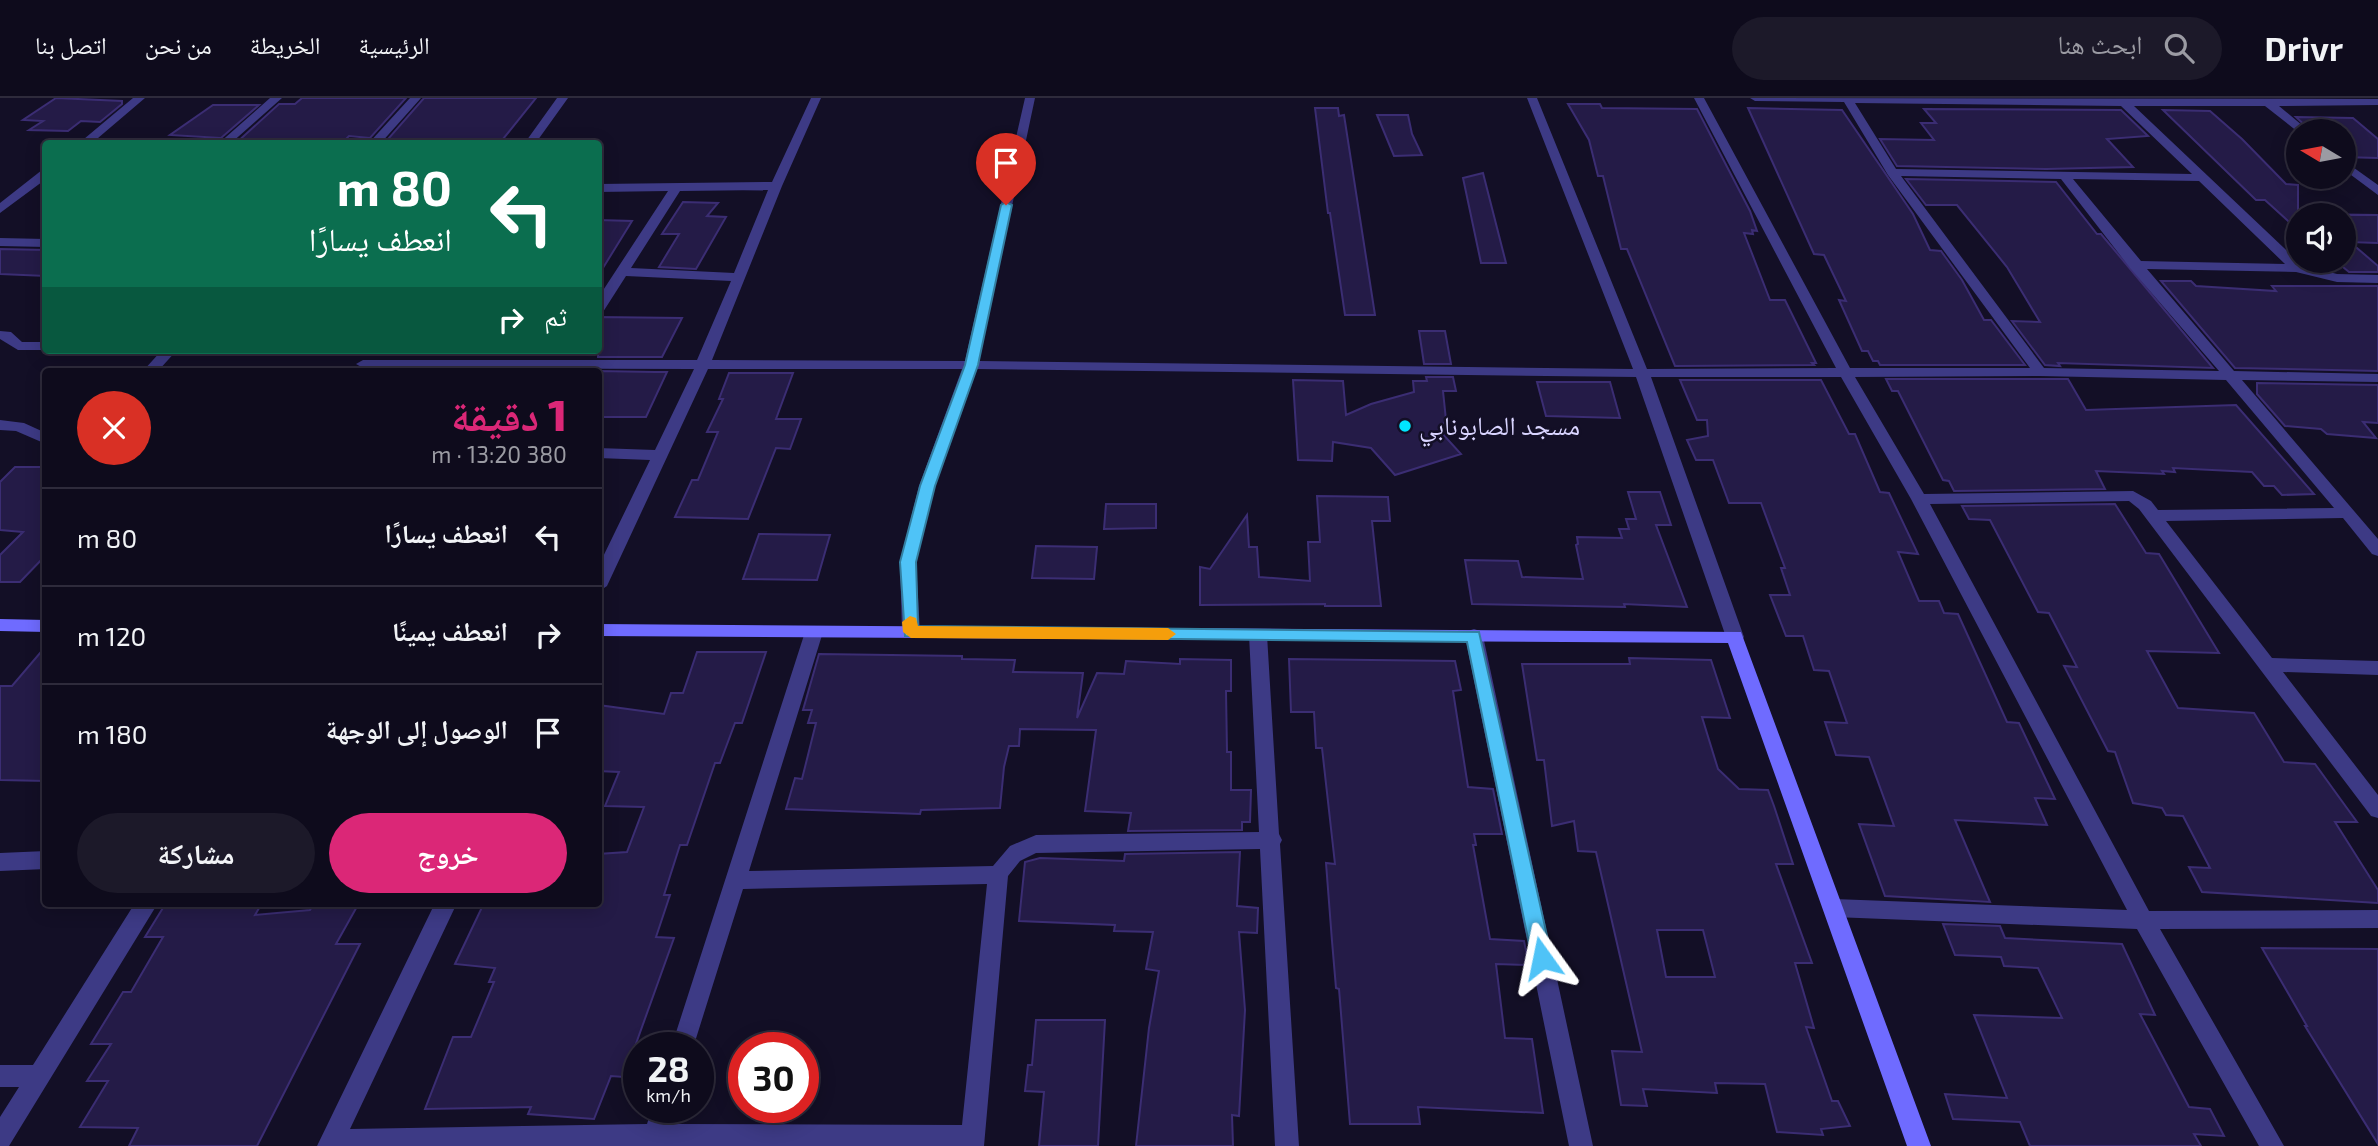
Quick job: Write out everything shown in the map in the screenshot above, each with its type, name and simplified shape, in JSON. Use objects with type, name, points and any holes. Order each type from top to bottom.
[{"type":"street","points":[[88,140],[140,98]]},
{"type":"street","points":[[228,140],[277,98]]},
{"type":"street","points":[[377,140],[416,98]]},
{"type":"street","points":[[532,140],[563,98]]},
{"type":"street","points":[[602,578],[704,364],[776,186],[816,98]]},
{"type":"street","points":[[911,632],[908,562],[927,486],[971,365],[1030,98]]},
{"type":"street","points":[[1531,98],[1642,373],[1919,1146]]},
{"type":"street","points":[[1699,98],[1846,372],[1919,499],[2143,920],[2272,1146]]},
{"type":"street","points":[[1755,98],[2123,103],[2265,100],[2378,102]]},
{"type":"street","points":[[1848,98],[1892,172],[2040,372]]},
{"type":"street","points":[[2265,100],[2289,119]]},
{"type":"street","points":[[2123,103],[2286,257]]},
{"type":"street","points":[[1892,172],[2205,178]]},
{"type":"street","points":[[2356,173],[2378,191]]},
{"type":"street","points":[[2064,175],[2135,265],[2233,376],[2378,550]]},
{"type":"street","points":[[0,209],[42,176]]},
{"type":"street","points":[[602,188],[776,186]]},
{"type":"street","points":[[602,303],[676,188]]},
{"type":"street","points":[[0,242],[42,243]]},
{"type":"street","points":[[2135,265],[2286,268]]},
{"type":"street","points":[[622,272],[738,277]]},
{"type":"street","points":[[2310,273],[2343,280],[2378,279]]},
{"type":"street","points":[[2,339],[18,346],[42,346]]},
{"type":"street","points":[[153,368],[166,354]]},
{"type":"street","points":[[360,368],[704,364],[971,365],[1642,373],[2040,372],[2378,378]]},
{"type":"street","points":[[0,425],[19,426],[42,437]]},
{"type":"street","points":[[602,453],[661,455]]},
{"type":"street","points":[[1919,499],[2133,496],[2145,505],[2378,810]]},
{"type":"street","points":[[2153,516],[2347,513]]},
{"type":"street","points":[[0,625],[42,626]]},
{"type":"street","points":[[602,630],[1735,637]]},
{"type":"street","points":[[687,1032],[814,632]]},
{"type":"street","points":[[1258,635],[1272,840],[1287,1146]]},
{"type":"street","points":[[1474,636],[1581,1146]]},
{"type":"street","points":[[2267,665],[2378,667]]},
{"type":"street","points":[[444,907],[330,1143],[972,1142],[998,875],[1006,859],[1018,849],[1036,844],[1272,840]]},
{"type":"street","points":[[0,862],[42,860]]},
{"type":"street","points":[[734,880],[998,875]]},
{"type":"street","points":[[0,1139],[145,907]]},
{"type":"street","points":[[1834,908],[2143,920],[2378,919]]},
{"type":"street","points":[[0,1076],[40,1076]]},
{"type":"street","points":[[653,1141],[659,1123]]},
{"type":"building","points":[[56,98],[122,101],[122,104],[100,122],[81,121],[68,131],[29,130],[43,121],[23,120]]},
{"type":"building","points":[[302,98],[406,98],[370,138],[349,136],[345,140],[239,140],[279,104],[295,104]]},
{"type":"building","points":[[424,98],[536,98],[502,140],[388,139]]},
{"type":"building","points":[[1568,104],[1600,104],[1602,108],[1697,109],[1750,211],[1757,231],[1752,230],[1753,234],[1744,233],[1770,300],[1785,300],[1816,363],[1812,363],[1814,365],[1675,366],[1627,249],[1621,249],[1603,176],[1598,176],[1589,140]]},
{"type":"building","points":[[213,105],[259,105],[221,138],[170,135]]},
{"type":"building","points":[[1315,108],[1338,108],[1339,116],[1344,115],[1375,315],[1345,315],[1328,213]]},
{"type":"building","points":[[1748,108],[1842,110],[1913,214],[1930,250],[1941,251],[1962,280],[1984,320],[1991,320],[2025,365],[1880,365],[1878,361],[1873,361],[1868,351],[1862,351],[1839,300],[1846,301],[1824,255],[1814,254]]},
{"type":"building","points":[[1924,109],[2121,110],[2148,136],[2107,139],[2133,167],[2046,169],[1897,166],[1880,139],[1934,140],[1921,123],[1936,123]]},
{"type":"building","points":[[2163,110],[2210,111],[2286,184],[2286,189],[2298,189],[2298,203],[2286,203],[2286,219],[2265,200],[2256,200]]},
{"type":"building","points":[[1377,115],[1408,115],[1412,134],[1422,155],[1394,156]]},
{"type":"building","points":[[2296,117],[2354,119],[2298,119]]},
{"type":"building","points":[[2356,121],[2378,139],[2378,158],[2356,157]]},
{"type":"building","points":[[1483,173],[1506,263],[1481,263],[1463,178]]},
{"type":"building","points":[[1906,179],[2056,182],[2097,234],[2101,234],[2213,368],[2058,363],[2060,366],[2045,365],[2012,321],[2040,322],[2007,267],[1957,205],[1926,205]]},
{"type":"building","points":[[683,202],[718,203],[707,216],[726,217],[696,269],[659,267],[679,234],[662,234]]},
{"type":"building","points":[[2356,215],[2378,215],[2378,243],[2356,242]]},
{"type":"building","points":[[602,220],[632,221],[602,270]]},
{"type":"building","points":[[2356,247],[2378,266],[2378,272],[2356,272]]},
{"type":"building","points":[[0,249],[42,250],[42,276],[0,274]]},
{"type":"building","points":[[2161,281],[2191,281],[2196,286],[2276,291],[2272,286],[2378,286],[2378,371],[2235,368]]},
{"type":"building","points":[[602,317],[682,318],[662,357],[598,357],[598,354],[602,354]]},
{"type":"building","points":[[1419,331],[1445,331],[1451,364],[1424,364]]},
{"type":"building","points":[[602,371],[667,372],[646,417],[602,417]]},
{"type":"building","points":[[729,373],[793,373],[776,419],[801,419],[790,449],[776,448],[748,519],[675,517],[692,480],[698,480],[718,432],[707,432],[723,399],[719,399]]},
{"type":"building","points":[[1426,377],[1453,377],[1456,391],[1443,391],[1446,420],[1439,430],[1461,454],[1395,475],[1371,448],[1333,442],[1332,461],[1298,460],[1293,380],[1343,381],[1346,415],[1371,404],[1414,392],[1413,381],[1427,381]]},
{"type":"building","points":[[1886,379],[2068,379],[2086,410],[2236,405],[2314,494],[2282,495],[2274,486],[2264,486],[2252,472],[2173,468],[2175,472],[2162,471],[2164,474],[2096,471],[2105,489],[1954,491],[1949,481],[1943,480],[1898,391],[1892,391]]},
{"type":"building","points":[[1680,380],[1821,380],[1849,434],[1855,434],[1880,492],[1889,493],[1918,554],[1898,552],[1919,601],[1939,601],[1944,613],[1958,614],[2007,722],[2019,723],[2055,799],[2035,798],[2047,825],[1955,820],[1990,902],[1885,896],[1859,824],[1894,826],[1869,757],[1836,755],[1825,722],[1847,723],[1829,671],[1814,670],[1803,636],[1786,636],[1770,595],[1790,595],[1781,568],[1785,568],[1761,503],[1729,503],[1713,460],[1696,460],[1687,440],[1708,436],[1707,420],[1697,420]]},
{"type":"building","points":[[1537,382],[1610,382],[1620,418],[1546,416]]},
{"type":"building","points":[[2257,383],[2378,385],[2378,423],[2363,422],[2376,438],[2327,434],[2321,429],[2285,426],[2257,394]]},
{"type":"building","points":[[15,467],[42,467],[42,559],[20,582],[0,582],[0,555],[23,532],[0,530],[0,482]]},
{"type":"building","points":[[1628,492],[1660,492],[1671,525],[1656,525],[1687,607],[1624,604],[1625,607],[1472,604],[1465,560],[1518,561],[1522,577],[1583,579],[1576,545],[1577,537],[1622,538],[1619,529],[1629,529],[1626,519],[1636,519]]},
{"type":"building","points":[[1317,496],[1388,497],[1390,521],[1372,521],[1381,606],[1200,605],[1200,567],[1210,569],[1247,515],[1249,547],[1257,547],[1259,577],[1310,581],[1308,542],[1320,542]]},
{"type":"building","points":[[1106,504],[1156,504],[1156,528],[1104,529]]},
{"type":"building","points":[[2115,504],[2146,553],[2159,554],[2219,653],[2147,651],[2178,708],[2254,713],[2284,762],[2315,764],[2357,822],[2335,822],[2378,890],[2378,903],[2202,892],[2189,867],[2210,868],[2183,816],[2166,815],[2162,808],[2133,803],[2115,752],[2108,751],[2064,666],[2077,667],[2049,613],[2038,612],[1990,520],[1969,519],[1962,506]]},
{"type":"building","points":[[759,534],[830,535],[817,580],[743,579]]},
{"type":"building","points":[[1036,546],[1097,547],[1094,579],[1032,578]]},
{"type":"building","points":[[42,651],[42,781],[0,780],[0,686],[12,686]]},
{"type":"building","points":[[697,652],[766,652],[742,723],[735,723],[720,763],[715,763],[687,845],[680,845],[664,895],[670,895],[656,937],[674,938],[640,1032],[623,1032],[623,1077],[611,1076],[594,1119],[528,1114],[531,1107],[425,1109],[453,1037],[471,1037],[494,982],[489,982],[495,968],[455,964],[482,907],[602,907],[602,854],[627,852],[644,807],[605,806],[619,772],[602,771],[602,706],[664,714],[671,693],[683,693]]},
{"type":"building","points":[[819,654],[962,656],[962,659],[1015,660],[1013,672],[1083,673],[1077,718],[1097,673],[1124,674],[1126,661],[1180,664],[1180,659],[1231,660],[1231,691],[1226,691],[1231,790],[1251,790],[1250,822],[1242,822],[1242,830],[1128,831],[1131,813],[1085,811],[1096,730],[1020,729],[1019,746],[1009,746],[1000,808],[921,810],[920,814],[786,809],[795,778],[802,779],[816,723],[808,723],[812,710],[803,710]]},
{"type":"building","points":[[1629,658],[1711,660],[1730,718],[1702,717],[1718,769],[1739,789],[1768,790],[1774,806],[1793,864],[1776,864],[1812,963],[1795,963],[1814,1028],[1806,1027],[1832,1101],[1838,1101],[1850,1126],[1821,1129],[1823,1135],[1777,1132],[1765,1084],[1715,1083],[1717,1093],[1643,1089],[1647,1106],[1621,1105],[1612,1051],[1642,1052],[1596,852],[1578,851],[1574,821],[1552,826],[1544,760],[1537,760],[1522,664],[1630,664]],"holes":[[[1657,930],[1703,930],[1715,977],[1666,977]]]},
{"type":"building","points":[[1289,659],[1455,661],[1461,690],[1453,691],[1468,787],[1493,789],[1502,834],[1474,834],[1476,845],[1473,845],[1490,939],[1524,941],[1529,965],[1496,964],[1505,1038],[1532,1039],[1543,1113],[1418,1107],[1420,1124],[1350,1124],[1326,863],[1335,864],[1322,748],[1316,748],[1314,712],[1291,712]]},
{"type":"building","points":[[1240,852],[1237,906],[1258,908],[1257,933],[1239,932],[1245,1010],[1239,1116],[1232,1115],[1233,1146],[1136,1146],[1149,1028],[1159,971],[1146,969],[1153,932],[1114,931],[1115,925],[1019,921],[1025,862],[1040,858],[1124,861],[1125,854]]},
{"type":"building","points":[[164,907],[260,907],[255,915],[310,910],[312,907],[357,907],[336,944],[360,944],[257,1146],[129,1146],[138,1128],[80,1127],[108,1081],[87,1081],[111,1044],[91,1044],[123,992],[131,992],[163,937],[145,937]]},
{"type":"building","points":[[1943,924],[2000,926],[2005,938],[2122,944],[2155,1015],[2140,1014],[2189,1107],[2210,1109],[2224,1136],[2194,1134],[2201,1146],[2030,1146],[2020,1122],[1953,1119],[1945,1094],[2007,1098],[1974,1015],[2062,1018],[2038,968],[2004,966],[2001,957],[1955,955]]},
{"type":"building","points":[[2262,948],[2378,949],[2378,1144],[2305,1026]]},
{"type":"building","points":[[1036,1020],[1105,1020],[1098,1146],[1039,1146],[1044,1092],[1025,1091],[1028,1065],[1032,1065]]},
{"type":"slow traffic","points":[[910,622],[911,632],[1168,634]]},
{"type":"place","name":"مسجد الصابونابي","points":[[1405,426]]},
{"type":"route","points":[[1006,205],[971,365],[927,486],[908,562],[911,632],[1474,636],[1542,958]]}]
